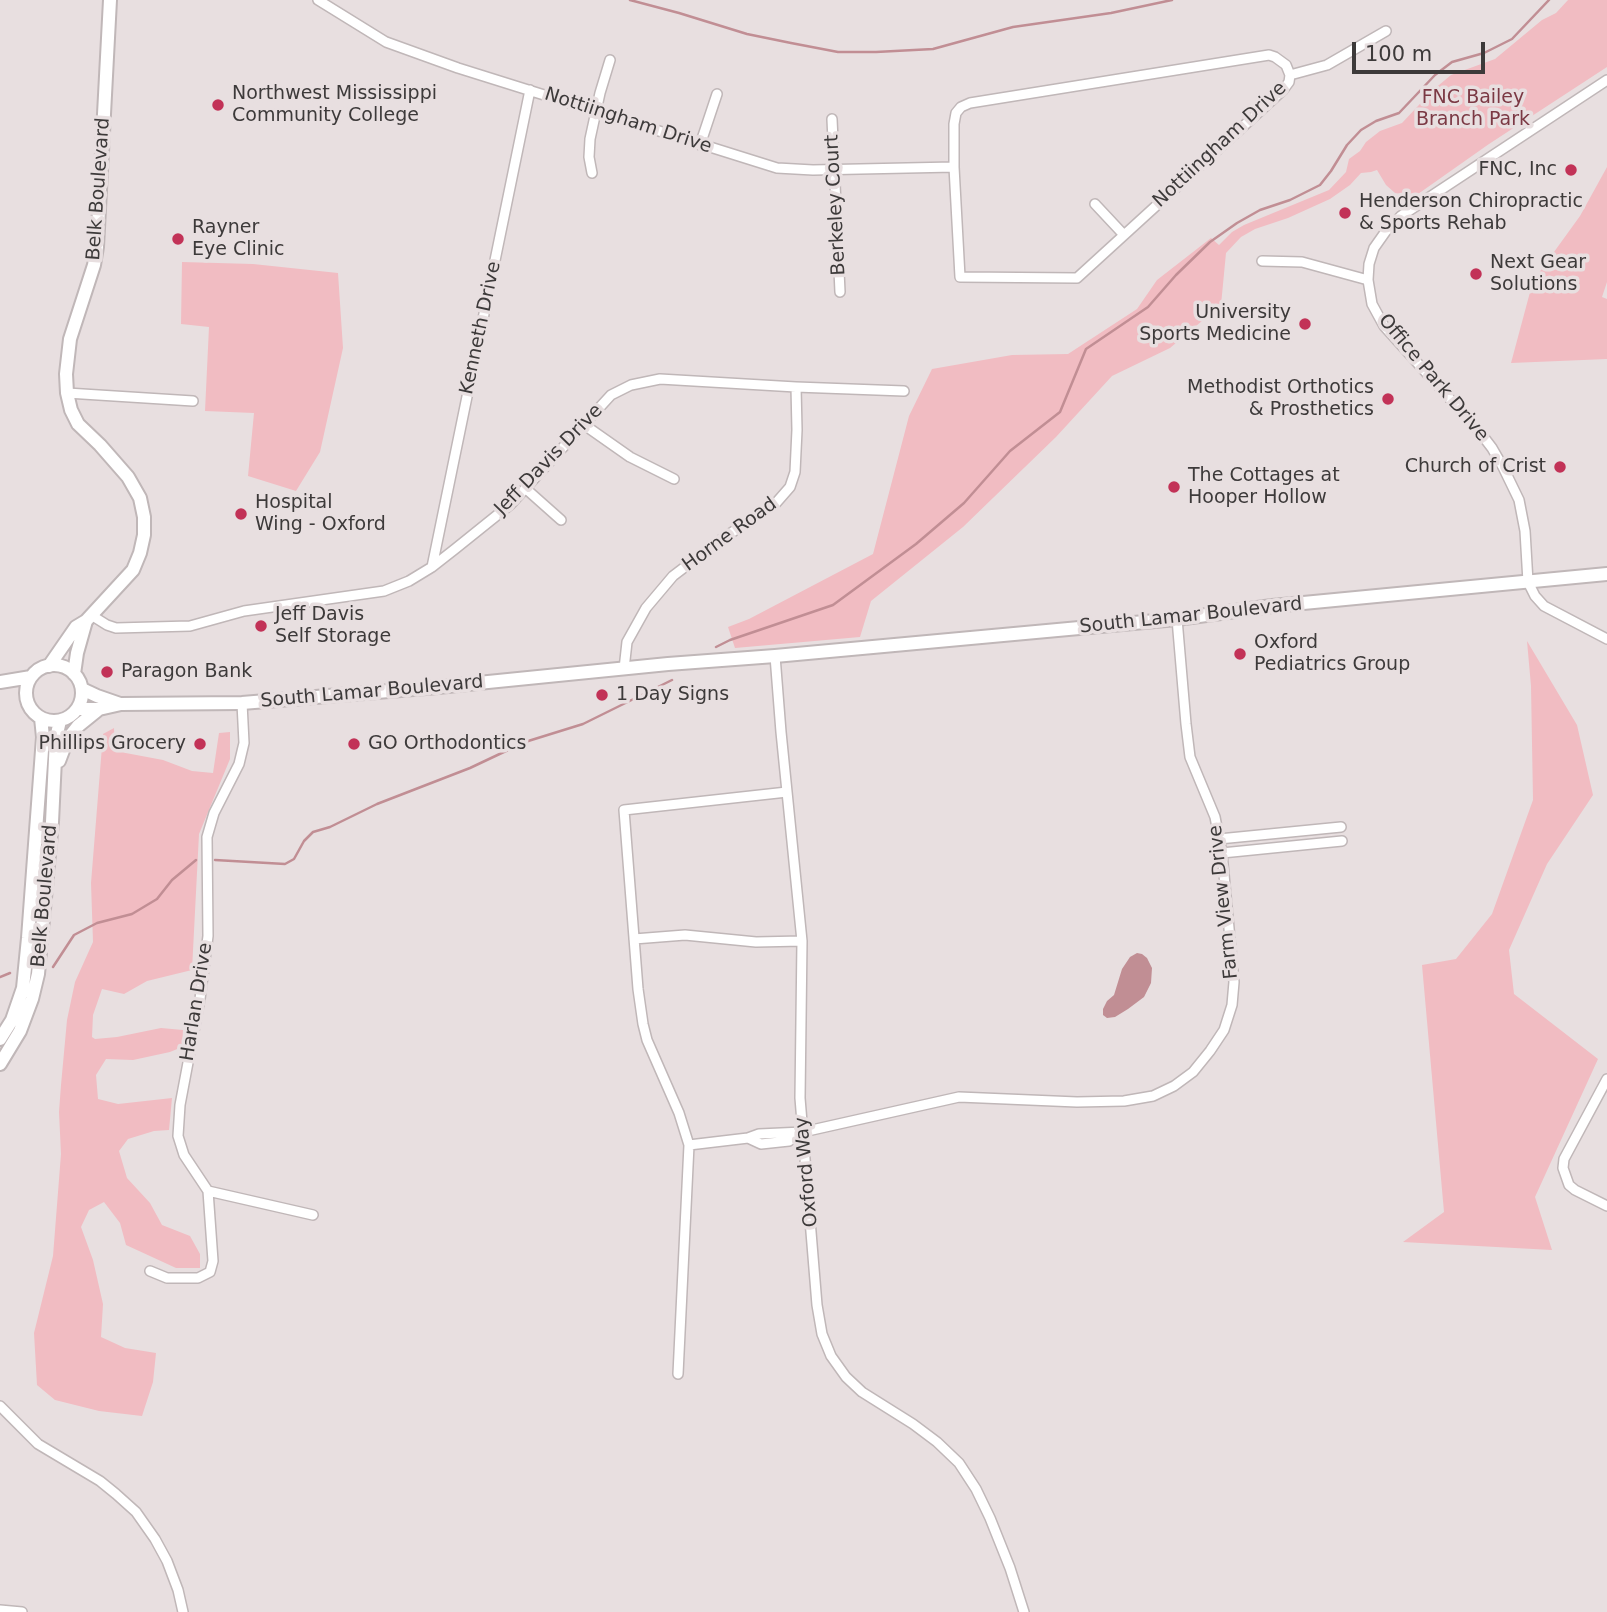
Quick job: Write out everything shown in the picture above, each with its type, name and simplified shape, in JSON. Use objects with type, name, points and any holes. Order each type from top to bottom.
[{"type":"street","name":"Belk Boulevard","points":[[49,666],[76,627],[89,618],[133,570],[142,544],[144,517],[141,498],[128,477],[78,424],[67,393],[70,340],[94,265],[97,247],[110,0]]},
{"type":"street","name":"Nottiingham Drive","points":[[318,0],[386,42],[458,68],[778,168],[834,170],[954,167]]},
{"type":"street","points":[[1290,75],[1327,65],[1386,31]]},
{"type":"street","name":"Nottiingham Drive","points":[[1269,55],[1286,65],[1290,75],[1283,90],[1077,278],[960,277],[954,124],[956,113],[961,107],[970,103],[1269,55]]},
{"type":"street","points":[[592,173],[589,158],[595,111],[610,60]]},
{"type":"street","name":"Office Park Drive","points":[[1528,582],[1525,530],[1519,500],[1508,476],[1479,431],[1384,326],[1372,304],[1368,280],[1369,264],[1374,248],[1401,216],[1607,80]]},
{"type":"street","name":"Kenneth Drive","points":[[432,567],[530,90]]},
{"type":"street","points":[[700,145],[717,94]]},
{"type":"street","name":"Berkeley Court","points":[[832,119],[840,292]]},
{"type":"street","points":[[1096,204],[1124,235]]},
{"type":"street","points":[[1262,261],[1302,262],[1368,280]]},
{"type":"street","name":"Jeff Davis Drive","points":[[89,618],[116,628],[190,626],[244,611],[384,591],[409,581],[432,567],[511,503],[611,396],[631,385],[660,379],[904,391]]},
{"type":"street","name":"Horne Road","points":[[624,668],[627,642],[646,608],[673,576],[776,503],[790,487],[794,472],[797,430],[796,387]]},
{"type":"street","points":[[67,393],[193,401]]},
{"type":"street","points":[[583,424],[630,457],[674,479]]},
{"type":"street","points":[[525,488],[561,520]]},
{"type":"street","name":"South Lamar Boulevard","points":[[77,709],[99,709],[121,704],[242,703],[438,687],[1177,619],[1272,606],[1607,574]]},
{"type":"street","points":[[1528,582],[1544,606],[1607,639]]},
{"type":"street","name":"Belk Boulevard","points":[[74,674],[77,653],[89,618]]},
{"type":"street","name":"Farm View Drive","points":[[688,1145],[748,1138],[759,1134],[803,1132],[959,1097],[1077,1102],[1124,1101],[1153,1096],[1174,1086],[1193,1072],[1224,1030],[1232,1005],[1234,982],[1222,853],[1215,817],[1191,757],[1177,619]]},
{"type":"street","name":"Oxford Way","points":[[775,656],[780,732],[802,941],[800,1098],[817,1305],[822,1334],[831,1356],[846,1377],[862,1392],[937,1442],[959,1463],[990,1518],[1024,1612]]},
{"type":"street","points":[[49,666],[67,668],[74,674],[82,689],[80,702],[73,714],[60,721],[50,721],[34,713],[27,698],[28,684],[32,677],[42,668],[49,666]]},
{"type":"street","points":[[0,682],[32,677]]},
{"type":"street","points":[[0,682],[27,698]]},
{"type":"street","name":"South Lamar Boulevard","points":[[82,689],[121,704]]},
{"type":"street","name":"Harlan Drive","points":[[208,1191],[184,1155],[178,1136],[180,1105],[200,999],[208,936],[206,837],[214,813],[239,764],[244,743],[242,703]]},
{"type":"street","points":[[54,775],[67,740],[78,726],[99,709]]},
{"type":"street","name":"Belk Boulevard","points":[[0,1039],[12,1020],[23,988],[43,737],[41,718]]},
{"type":"street","name":"Belk Boulevard","points":[[0,1064],[20,1031],[38,974],[52,822],[56,738],[60,721]]},
{"type":"street","points":[[678,1374],[688,1145],[679,1113],[647,1040],[638,989],[624,810],[787,792]]},
{"type":"street","points":[[1219,839],[1341,827]]},
{"type":"street","points":[[1222,853],[1342,841]]},
{"type":"street","points":[[634,939],[685,935],[756,942],[802,941]]},
{"type":"street","points":[[1607,1079],[1564,1159],[1563,1168],[1569,1185],[1607,1206]]},
{"type":"street","points":[[150,1271],[167,1278],[198,1278],[210,1272],[213,1261],[208,1191],[313,1215]]},
{"type":"street","points":[[0,1406],[38,1444],[100,1481],[136,1513],[167,1561],[183,1612]]},
{"type":"street","points":[[0,1610],[22,1612]]},
{"type":"green space","name":"FNC Bailey Branch Park","points":[[1568,0],[1607,0],[1607,67],[1418,194],[1395,193],[1386,185],[1377,170],[1361,173],[1350,185],[1330,199],[1241,237],[1226,253],[1221,305],[1170,348],[1112,376],[1056,437],[963,527],[871,601],[860,637],[735,648],[728,627],[749,619],[873,554],[909,416],[932,369],[1012,355],[1068,354],[1137,309],[1157,280],[1211,238],[1219,245],[1244,225],[1329,190],[1346,172],[1349,159],[1360,151],[1366,142],[1380,131],[1402,123],[1451,75],[1495,59],[1542,20],[1556,13]]},
{"type":"green space","points":[[1607,167],[1607,282],[1602,297],[1607,299],[1607,359],[1511,363],[1533,281],[1580,216]]},
{"type":"green space","points":[[182,262],[253,264],[338,273],[343,348],[320,452],[296,491],[248,476],[254,413],[205,411],[209,327],[181,324]]},
{"type":"green space","points":[[1527,641],[1577,725],[1593,795],[1547,864],[1509,950],[1514,994],[1598,1059],[1535,1197],[1552,1250],[1403,1242],[1444,1212],[1422,965],[1456,959],[1492,914],[1533,800],[1531,686]]},
{"type":"green space","points":[[114,728],[115,751],[163,760],[192,771],[213,773],[219,733],[230,732],[230,759],[199,834],[192,970],[147,981],[124,994],[102,989],[93,1015],[92,1037],[95,1039],[161,1028],[183,1030],[182,1047],[133,1060],[106,1059],[96,1075],[98,1099],[118,1104],[172,1098],[169,1130],[154,1131],[128,1139],[119,1151],[127,1178],[150,1203],[162,1225],[190,1236],[200,1254],[200,1268],[176,1268],[126,1245],[120,1223],[104,1202],[89,1210],[81,1227],[93,1260],[103,1304],[101,1337],[125,1348],[156,1353],[153,1382],[142,1416],[99,1411],[55,1400],[37,1385],[34,1333],[53,1256],[61,1154],[59,1112],[67,1020],[75,982],[93,942],[91,883],[103,734]]},
{"type":"shaded area","points":[[1137,953],[1147,958],[1152,968],[1151,983],[1144,997],[1115,1017],[1107,1018],[1103,1015],[1103,1009],[1114,995],[1122,969],[1130,957]]},
{"type":"waterway","points":[[630,0],[747,34],[838,52],[933,49],[1013,27],[1111,13],[1172,0]]},
{"type":"waterway","points":[[716,647],[833,605],[916,544],[964,503],[1010,451],[1060,412],[1086,349],[1148,307],[1210,242],[1260,210],[1290,200],[1320,185],[1347,145],[1361,130],[1399,113],[1435,75],[1452,62],[1484,53],[1512,39],[1549,0]]},
{"type":"waterway","points":[[215,860],[285,864],[294,859],[304,841],[313,832],[470,768],[525,742],[583,724],[672,680]]},
{"type":"waterway","points":[[53,967],[74,935],[97,923],[132,914],[157,899],[172,880],[196,860]]},
{"type":"waterway","points":[[0,977],[10,973]]},
{"type":"place","name":"Northwest Mississippi Community College","points":[[218,105]]},
{"type":"place","name":"FNC, Inc","points":[[1571,170]]},
{"type":"place","name":"Henderson Chiropractic & Sports Rehab","points":[[1345,213]]},
{"type":"place","name":"Rayner Eye Clinic","points":[[178,239]]},
{"type":"place","name":"Next Gear Solutions","points":[[1476,274]]},
{"type":"place","name":"University Sports Medicine","points":[[1305,324]]},
{"type":"place","name":"Methodist Orthotics & Prosthetics","points":[[1388,399]]},
{"type":"place","name":"Church of Crist","points":[[1560,467]]},
{"type":"place","name":"The Cottages at Hooper Hollow","points":[[1174,487]]},
{"type":"place","name":"Hospital Wing - Oxford","points":[[241,514]]},
{"type":"place","name":"Jeff Davis Self Storage","points":[[261,626]]},
{"type":"place","name":"Oxford Pediatrics Group","points":[[1240,654]]},
{"type":"place","name":"Paragon Bank","points":[[107,672]]},
{"type":"place","name":"1 Day Signs","points":[[602,695]]},
{"type":"place","name":"Phillips Grocery","points":[[200,744]]},
{"type":"place","name":"GO Orthodontics","points":[[354,744]]}]
